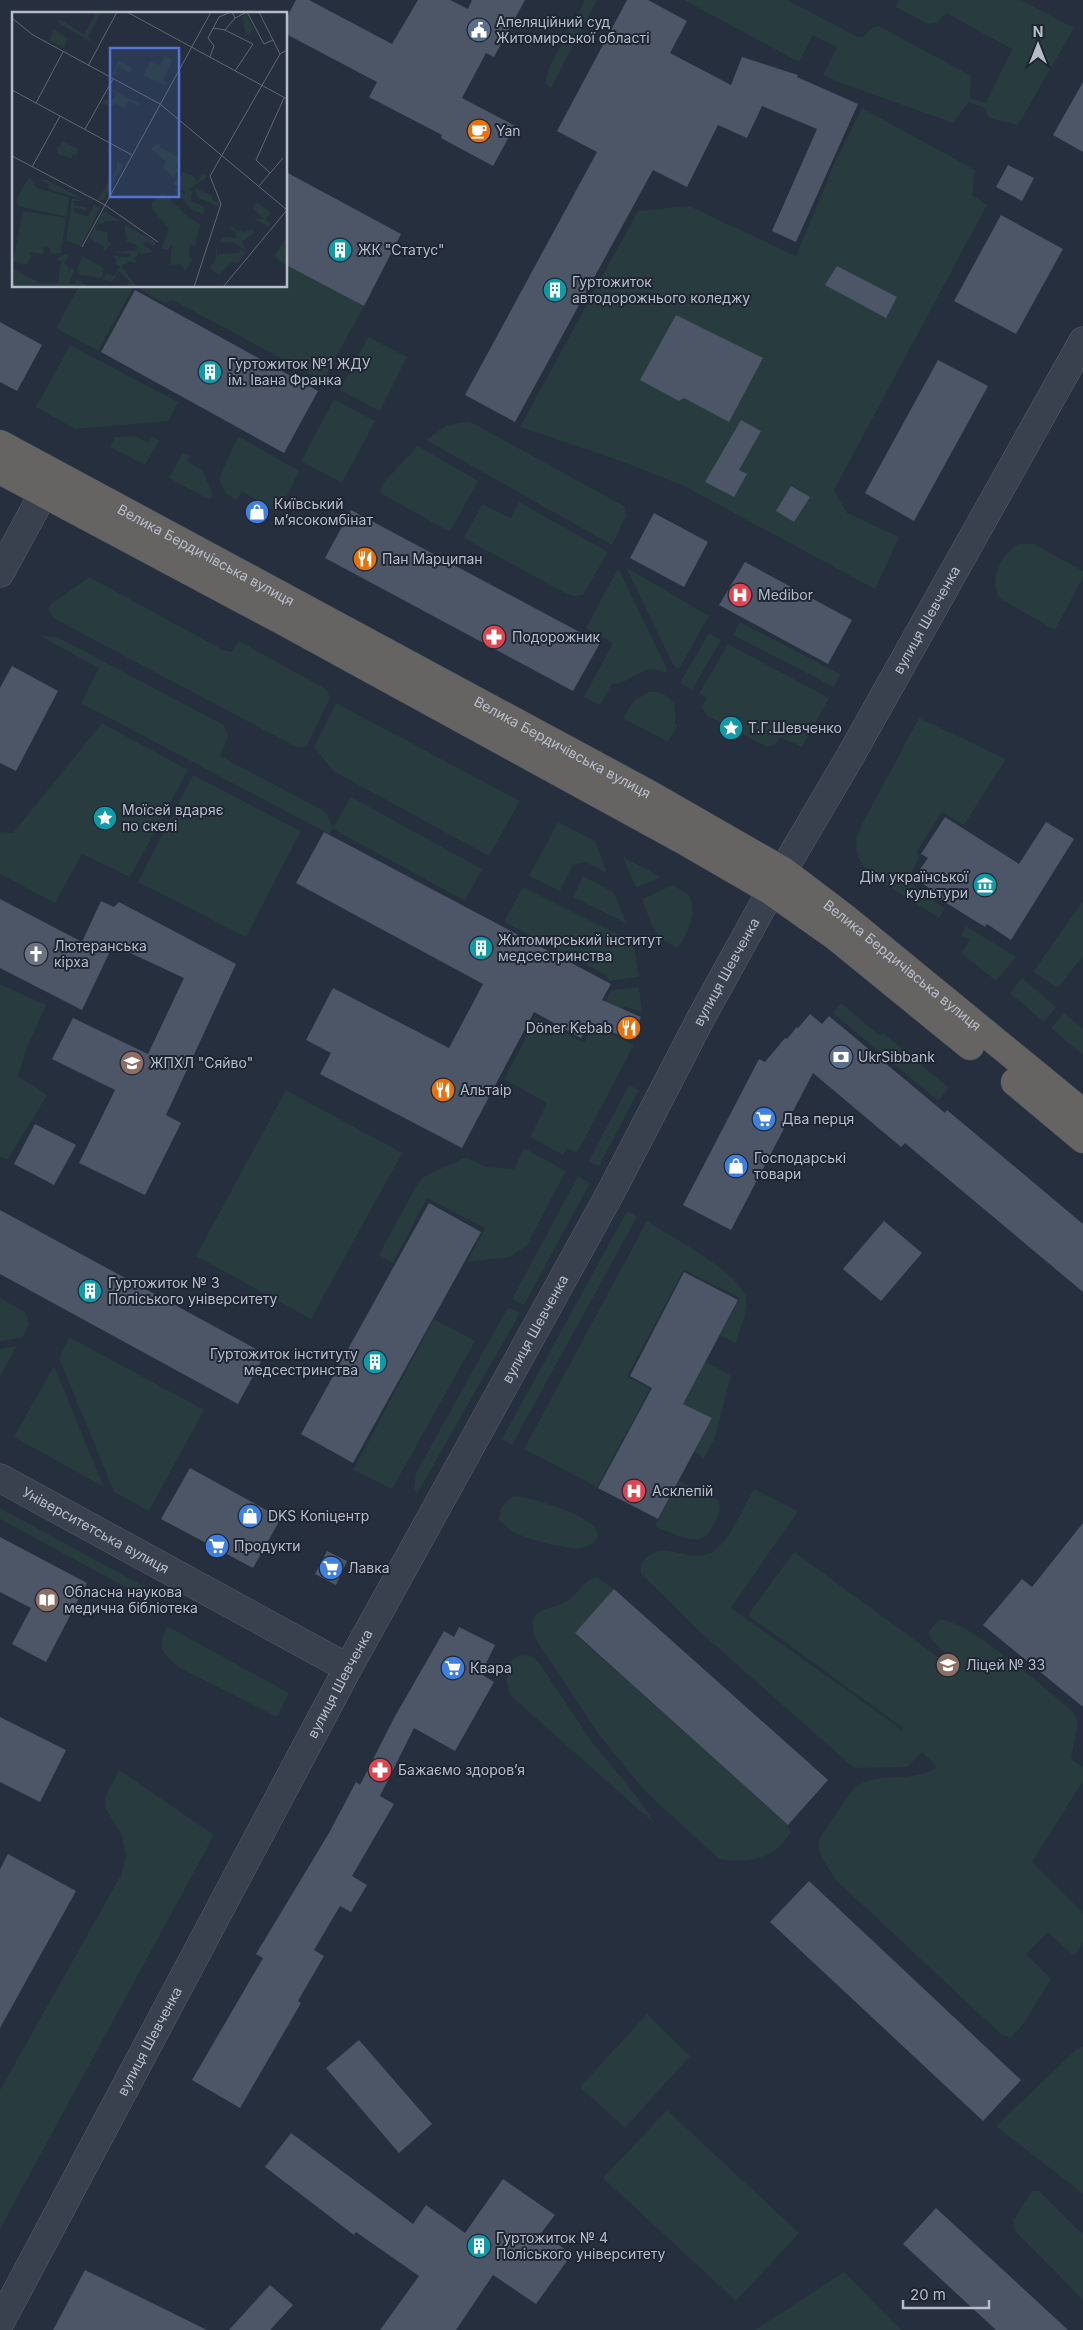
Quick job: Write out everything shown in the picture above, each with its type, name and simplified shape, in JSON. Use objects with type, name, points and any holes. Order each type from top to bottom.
[{"type":"highway","name":"Велика Бердичівська вулиця","points":[[0,444],[48,484],[292,626],[683,840],[777,881],[845,918],[1083,1113]]},
{"type":"highway","name":"Велика Бердичівська вулиця","points":[[0,470],[48,484]]},
{"type":"highway","name":"Велика Бердичівська вулиця","points":[[777,881],[835,936],[1083,1139]]},
{"type":"street","name":"вулиця Шевченка","points":[[0,2323],[348,1668],[612,1190],[702,1016],[1083,341]]},
{"type":"street","points":[[0,573],[48,484]]},
{"type":"street","name":"Університетська вулиця","points":[[0,1478],[348,1668]]},
{"type":"shaded area","points":[[585,0],[597,0],[551,88],[545,83],[549,68]]},
{"type":"shaded area","points":[[684,0],[787,0],[858,37],[863,37],[871,28],[879,26],[971,76],[970,98],[986,103],[1012,49],[946,13],[937,23],[928,24],[896,7],[898,0],[1021,0],[1074,28],[1018,125],[989,118],[985,108],[969,102],[953,123],[823,75],[837,47],[813,35],[799,62]]},
{"type":"shaded area","points":[[862,108],[975,170],[972,195],[987,205],[834,490],[847,513],[899,537],[875,589],[684,486],[621,461],[520,427],[638,211],[689,206],[796,256],[835,162]]},
{"type":"shaded area","points":[[288,266],[364,306],[323,381],[173,300],[165,303],[138,288],[288,288]]},
{"type":"shaded area","points":[[78,288],[133,288],[98,351],[56,328]]},
{"type":"shaded area","points":[[368,337],[407,357],[380,411],[340,390]]},
{"type":"shaded area","points":[[70,345],[178,402],[168,421],[75,429],[36,407]]},
{"type":"shaded area","points":[[334,399],[375,421],[342,483],[301,461]]},
{"type":"shaded area","points":[[469,421],[624,506],[626,516],[612,545],[426,440],[447,425]]},
{"type":"shaded area","points":[[136,436],[148,443],[152,436],[159,440],[145,465],[110,447],[115,437]]},
{"type":"shaded area","points":[[238,436],[299,471],[282,506],[274,511],[242,491],[237,500],[226,494],[219,478]]},
{"type":"shaded area","points":[[418,446],[478,481],[450,532],[380,493],[383,483]]},
{"type":"shaded area","points":[[183,453],[190,456],[187,461],[203,471],[213,495],[210,500],[169,478]]},
{"type":"shaded area","points":[[519,502],[608,552],[583,595],[574,596],[567,594],[464,538],[482,504],[511,518]]},
{"type":"shaded area","points":[[1019,544],[1034,544],[1083,571],[1083,577],[1055,630],[999,598],[996,591],[995,583],[998,567],[1007,554]]},
{"type":"shaded area","points":[[626,567],[709,616],[679,669],[673,665]]},
{"type":"shaded area","points":[[618,568],[667,669],[666,673],[658,670],[645,671],[620,683],[612,684],[600,705],[584,697],[613,643],[586,628]]},
{"type":"shaded area","points":[[89,577],[223,650],[231,652],[239,641],[327,690],[330,698],[307,746],[298,748],[53,618],[48,609],[50,605]]},
{"type":"shaded area","points":[[740,622],[840,674],[834,687],[733,635]]},
{"type":"shaded area","points":[[709,633],[721,640],[692,690],[680,683]]},
{"type":"shaded area","points":[[40,636],[57,637],[222,724],[227,732],[227,736],[220,756],[317,807],[327,814],[333,828],[351,797],[482,869],[465,901],[333,829],[329,834],[81,703],[99,668]]},
{"type":"shaded area","points":[[728,644],[829,698],[802,747],[780,737],[775,745],[767,747],[706,715],[702,707],[707,698],[699,694]]},
{"type":"shaded area","points":[[648,692],[664,694],[675,706],[675,724],[678,725],[668,742],[623,718],[634,701]]},
{"type":"shaded area","points":[[336,703],[520,801],[489,856],[333,771],[314,747]]},
{"type":"shaded area","points":[[919,718],[1006,759],[964,825],[942,812],[917,851],[919,859],[910,875],[913,884],[945,909],[939,918],[870,873],[859,859],[857,850],[860,828]]},
{"type":"shaded area","points":[[102,723],[188,770],[130,877],[82,854],[55,903],[0,874],[0,832],[13,833]]},
{"type":"shaded area","points":[[193,775],[301,831],[246,937],[138,882]]},
{"type":"shaded area","points":[[558,822],[595,841],[607,873],[585,862],[573,865],[560,891],[529,876]]},
{"type":"shaded area","points":[[623,857],[661,877],[636,888]]},
{"type":"shaded area","points":[[583,876],[614,893],[626,923],[573,897]]},
{"type":"shaded area","points":[[673,885],[689,895],[692,902],[691,923],[678,948],[669,944],[654,929],[642,899]]},
{"type":"shaded area","points":[[523,887],[633,942],[639,977],[610,981],[604,974],[504,922]]},
{"type":"shaded area","points":[[1083,901],[1083,956],[1058,988],[1033,972]]},
{"type":"shaded area","points":[[966,926],[1016,957],[996,981],[961,953],[970,940],[961,935]]},
{"type":"shaded area","points":[[1022,978],[1056,1007],[1044,1022],[1010,993]]},
{"type":"shaded area","points":[[0,984],[46,1005],[26,1050],[18,1076],[47,1095],[8,1159],[0,1157]]},
{"type":"shaded area","points":[[639,987],[642,1013],[624,1006],[611,1034],[634,1045],[577,1153],[566,1148],[563,1155],[530,1137],[547,1103],[504,1079],[536,1018],[584,1043],[611,990]]},
{"type":"shaded area","points":[[841,1003],[880,1036],[883,1033],[949,1088],[938,1101],[833,1013]]},
{"type":"shaded area","points":[[1064,1013],[1083,1029],[1083,1055],[1051,1028]]},
{"type":"shaded area","points":[[629,1085],[639,1090],[599,1166],[588,1162]]},
{"type":"shaded area","points":[[286,1090],[402,1153],[311,1319],[196,1256]]},
{"type":"shaded area","points":[[524,1148],[566,1171],[527,1245],[510,1257],[467,1262],[485,1228],[427,1198],[393,1263],[379,1255],[416,1186],[423,1177],[466,1157],[486,1167],[514,1169]]},
{"type":"shaded area","points":[[578,1176],[590,1183],[524,1305],[512,1299]]},
{"type":"shaded area","points":[[627,1211],[637,1217],[512,1445],[502,1439]]},
{"type":"shaded area","points":[[647,1221],[703,1256],[732,1278],[742,1289],[746,1298],[745,1315],[736,1343],[720,1335],[740,1298],[684,1270],[627,1376],[650,1389],[597,1487],[524,1449]]},
{"type":"shaded area","points":[[0,1298],[25,1312],[29,1324],[22,1338],[0,1341]]},
{"type":"shaded area","points":[[508,1307],[520,1313],[417,1494],[414,1488],[416,1473]]},
{"type":"shaded area","points":[[434,1319],[475,1341],[392,1489],[353,1470]]},
{"type":"shaded area","points":[[69,1337],[204,1410],[149,1511],[114,1492],[59,1358]]},
{"type":"shaded area","points":[[17,1346],[0,1376],[0,1349]]},
{"type":"shaded area","points":[[705,1361],[731,1376],[715,1438],[704,1458],[694,1452],[712,1418],[683,1404]]},
{"type":"shaded area","points":[[54,1366],[104,1487],[14,1437]]},
{"type":"shaded area","points":[[679,1481],[718,1500],[720,1509],[718,1516],[707,1535],[702,1538],[688,1539],[655,1526]]},
{"type":"shaded area","points":[[754,1489],[798,1511],[731,1608],[893,1723],[901,1731],[903,1728],[748,1615],[794,1552],[949,1665],[953,1660],[930,1639],[929,1632],[938,1620],[950,1622],[966,1630],[986,1642],[1046,1689],[1073,1712],[1078,1722],[1071,1758],[1083,1768],[1083,1781],[1032,1862],[1083,1913],[1083,1943],[1074,1956],[1048,1932],[1026,1954],[1051,1979],[1024,2023],[1011,2038],[1002,2035],[835,1879],[821,1856],[818,1844],[820,1838],[853,1789],[862,1783],[873,1780],[916,1775],[937,1767],[922,1752],[907,1767],[854,1768],[700,1632],[641,1574],[641,1564],[649,1555],[658,1551],[696,1556],[705,1555],[715,1550],[726,1538]]},
{"type":"shaded area","points":[[514,1496],[549,1504],[578,1516],[590,1523],[596,1530],[597,1538],[586,1547],[577,1549],[535,1540],[515,1532],[499,1520],[503,1506]]},
{"type":"shaded area","points":[[0,1508],[145,1587],[150,1592],[151,1601],[0,1519]]},
{"type":"shaded area","points":[[593,1578],[598,1578],[614,1589],[575,1634],[788,1825],[791,1832],[782,1845],[772,1852],[750,1860],[733,1861],[719,1859],[645,1791],[600,1736],[535,1638],[533,1620],[536,1615],[540,1611],[567,1601]]},
{"type":"shaded area","points":[[167,1626],[289,1693],[277,1717],[180,1668],[169,1659],[162,1645]]},
{"type":"shaded area","points":[[522,1655],[533,1657],[540,1664],[592,1742],[638,1798],[656,1825],[510,1695],[507,1683],[508,1666],[516,1657]]},
{"type":"shaded area","points":[[119,1770],[214,1835],[0,2229],[0,2090],[121,1875],[126,1856],[121,1833],[105,1808],[106,1795]]},
{"type":"shaded area","points":[[647,2014],[690,2056],[625,2128],[580,2087]]},
{"type":"shaded area","points":[[1083,2047],[1083,2194],[997,2127],[1077,2049]]},
{"type":"shaded area","points":[[667,2110],[799,2233],[736,2301],[603,2178]]},
{"type":"shaded area","points":[[1032,2191],[1039,2191],[1083,2235],[1083,2300],[1015,2231],[1013,2221]]},
{"type":"shaded area","points":[[844,2272],[901,2330],[755,2330]]},
{"type":"building","points":[[296,0],[309,0],[392,44],[418,0],[450,0],[468,9],[472,0],[525,0],[494,57],[486,53],[462,98],[515,126],[493,166],[441,138],[442,135],[369,97],[377,82],[288,35],[288,15]]},
{"type":"building","points":[[627,0],[648,0],[687,21],[670,53],[731,85],[742,57],[798,75],[797,77],[858,104],[796,242],[772,231],[817,129],[762,106],[747,138],[718,125],[687,187],[653,170],[515,422],[465,395],[597,152],[557,131]]},
{"type":"building","points":[[1083,82],[1083,152],[1053,135]]},
{"type":"building","points":[[1008,165],[1034,178],[1022,201],[996,187]]},
{"type":"building","name":"ЖК \"Статус\"","points":[[288,173],[401,234],[364,306],[288,266]]},
{"type":"building","points":[[1001,215],[1063,249],[1016,334],[954,301]]},
{"type":"building","points":[[837,266],[897,297],[886,318],[825,285]]},
{"type":"building","name":"Гуртожиток №1 ЖДУ ім. Івана Франка","points":[[135,290],[318,391],[284,453],[101,352]]},
{"type":"building","points":[[676,315],[763,358],[729,422],[684,398],[679,401],[640,380]]},
{"type":"building","points":[[0,322],[42,345],[17,391],[0,382]]},
{"type":"building","points":[[938,360],[988,386],[914,521],[865,493]]},
{"type":"building","points":[[741,420],[761,431],[739,470],[747,474],[734,497],[705,482]]},
{"type":"building","points":[[791,486],[810,497],[794,522],[776,511]]},
{"type":"building","points":[[351,510],[600,643],[573,691],[325,558]]},
{"type":"building","points":[[654,513],[708,542],[684,587],[630,558]]},
{"type":"building","points":[[745,562],[852,620],[828,664],[719,605]]},
{"type":"building","points":[[12,666],[58,691],[16,771],[0,763],[0,688]]},
{"type":"building","name":"Дім української культури","points":[[945,817],[1019,864],[1046,822],[1074,839],[1011,940],[987,924],[985,927],[935,896],[937,893],[914,878],[928,858],[921,854]]},
{"type":"building","points":[[324,832],[611,984],[602,1000],[641,1017],[630,1040],[590,1022],[581,1038],[534,1012],[462,1148],[320,1074],[331,1053],[306,1040],[333,988],[449,1048],[483,984],[296,883]]},
{"type":"building","points":[[0,899],[82,942],[101,901],[114,907],[119,902],[236,964],[166,1115],[181,1123],[145,1195],[79,1163],[115,1090],[52,1059],[73,1018],[148,1054],[184,978],[113,945],[82,1010],[0,968]]},
{"type":"building","points":[[810,1014],[822,1024],[829,1016],[945,1113],[947,1110],[1083,1224],[1083,1292],[905,1143],[901,1147],[813,1073],[731,1230],[683,1205],[759,1059],[765,1062],[785,1038],[787,1039]]},
{"type":"building","points":[[35,1124],[76,1145],[54,1185],[14,1164]]},
{"type":"building","name":"Гуртожиток інституту медсестринства","points":[[429,1203],[481,1232],[353,1463],[301,1434]]},
{"type":"building","name":"Гуртожиток № 3 Поліського університету","points":[[0,1210],[265,1354],[238,1404],[0,1274]]},
{"type":"building","points":[[884,1221],[922,1253],[881,1301],[843,1269]]},
{"type":"building","points":[[684,1272],[738,1300],[683,1404],[712,1418],[658,1519],[598,1488],[652,1388],[630,1376]]},
{"type":"building","points":[[190,1468],[281,1518],[253,1568],[161,1519]]},
{"type":"building","points":[[1083,1523],[1083,1707],[983,1625],[1022,1579],[1032,1587]]},
{"type":"building","name":"Обласна наукова медична бібліотека","points":[[0,1537],[87,1583],[46,1662],[12,1644],[31,1608],[0,1592]]},
{"type":"building","name":"Лавка","points":[[327,1551],[347,1561],[336,1585],[315,1574]]},
{"type":"building","points":[[614,1589],[828,1780],[788,1825],[575,1633]]},
{"type":"building","points":[[459,1627],[495,1645],[481,1674],[494,1682],[455,1751],[414,1728],[380,1796],[394,1804],[352,1876],[367,1885],[351,1912],[340,1906],[314,1950],[324,1956],[298,2001],[301,2003],[240,2108],[192,2080],[263,1958],[256,1954],[329,1833],[356,1782],[360,1785],[394,1718],[444,1631],[454,1637]]},
{"type":"building","points":[[0,1717],[66,1750],[40,1802],[0,1782]]},
{"type":"building","points":[[8,1854],[76,1891],[0,2028],[0,1869]]},
{"type":"building","points":[[809,1881],[1021,2080],[983,2121],[770,1922]]},
{"type":"building","points":[[359,2040],[432,2124],[399,2153],[326,2068]]},
{"type":"building","name":"Гуртожиток № 4 Поліського університету","points":[[291,2133],[413,2224],[426,2205],[465,2233],[503,2179],[555,2215],[541,2233],[572,2254],[536,2304],[493,2275],[456,2330],[380,2330],[419,2276],[356,2232],[354,2235],[265,2167]]},
{"type":"building","points":[[936,2208],[1068,2330],[996,2330],[903,2244]]},
{"type":"building","points":[[85,2270],[207,2330],[53,2330]]},
{"type":"building","points":[[270,2285],[293,2305],[270,2330],[229,2330]]},
{"type":"place","name":"Апеляційний суд Житомирської області","points":[[479,30]]},
{"type":"place","name":"Yan","points":[[479,131]]},
{"type":"place","name":"ЖК \"Статус\"","points":[[340,250]]},
{"type":"place","name":"Гуртожиток автодорожнього коледжу","points":[[555,290]]},
{"type":"place","name":"Гуртожиток №1 ЖДУ ім. Івана Франка","points":[[210,372]]},
{"type":"place","name":"Київський м’ясокомбінат","points":[[257,512]]},
{"type":"place","name":"Пан Марципан","points":[[365,559]]},
{"type":"place","name":"Medibor","points":[[740,595]]},
{"type":"place","name":"Подорожник","points":[[494,637]]},
{"type":"place","name":"Т.Г.Шевченко","points":[[731,728]]},
{"type":"place","name":"Моїсей вдаряє по скелі","points":[[105,818]]},
{"type":"place","name":"Дім української культури","points":[[985,885]]},
{"type":"place","name":"Житомирський інститут медсестринства","points":[[481,948]]},
{"type":"place","name":"Лютеранська кірха","points":[[36,954]]},
{"type":"place","name":"Döner Kebab","points":[[629,1028]]},
{"type":"place","name":"UkrSibbank","points":[[841,1057]]},
{"type":"place","name":"ЖПХЛ \"Сяйво\"","points":[[132,1063]]},
{"type":"place","name":"Альтаір","points":[[443,1090]]},
{"type":"place","name":"Два перця","points":[[764,1119]]},
{"type":"place","name":"Господарські товари","points":[[736,1166]]},
{"type":"place","name":"Гуртожиток № 3 Поліського університету","points":[[90,1291]]},
{"type":"place","name":"Гуртожиток інституту медсестринства","points":[[375,1362]]},
{"type":"place","name":"Асклепій","points":[[634,1491]]},
{"type":"place","name":"DKS Копіцентр","points":[[250,1516]]},
{"type":"place","name":"Продукти","points":[[217,1546]]},
{"type":"place","name":"Лавка","points":[[331,1568]]},
{"type":"place","name":"Обласна наукова медична бібліотека","points":[[47,1600]]},
{"type":"place","name":"Ліцей № 33","points":[[948,1665]]},
{"type":"place","name":"Квара","points":[[453,1668]]},
{"type":"place","name":"Бажаємо здоровʼя","points":[[380,1770]]},
{"type":"place","name":"Гуртожиток № 4 Поліського університету","points":[[479,2246]]}]
